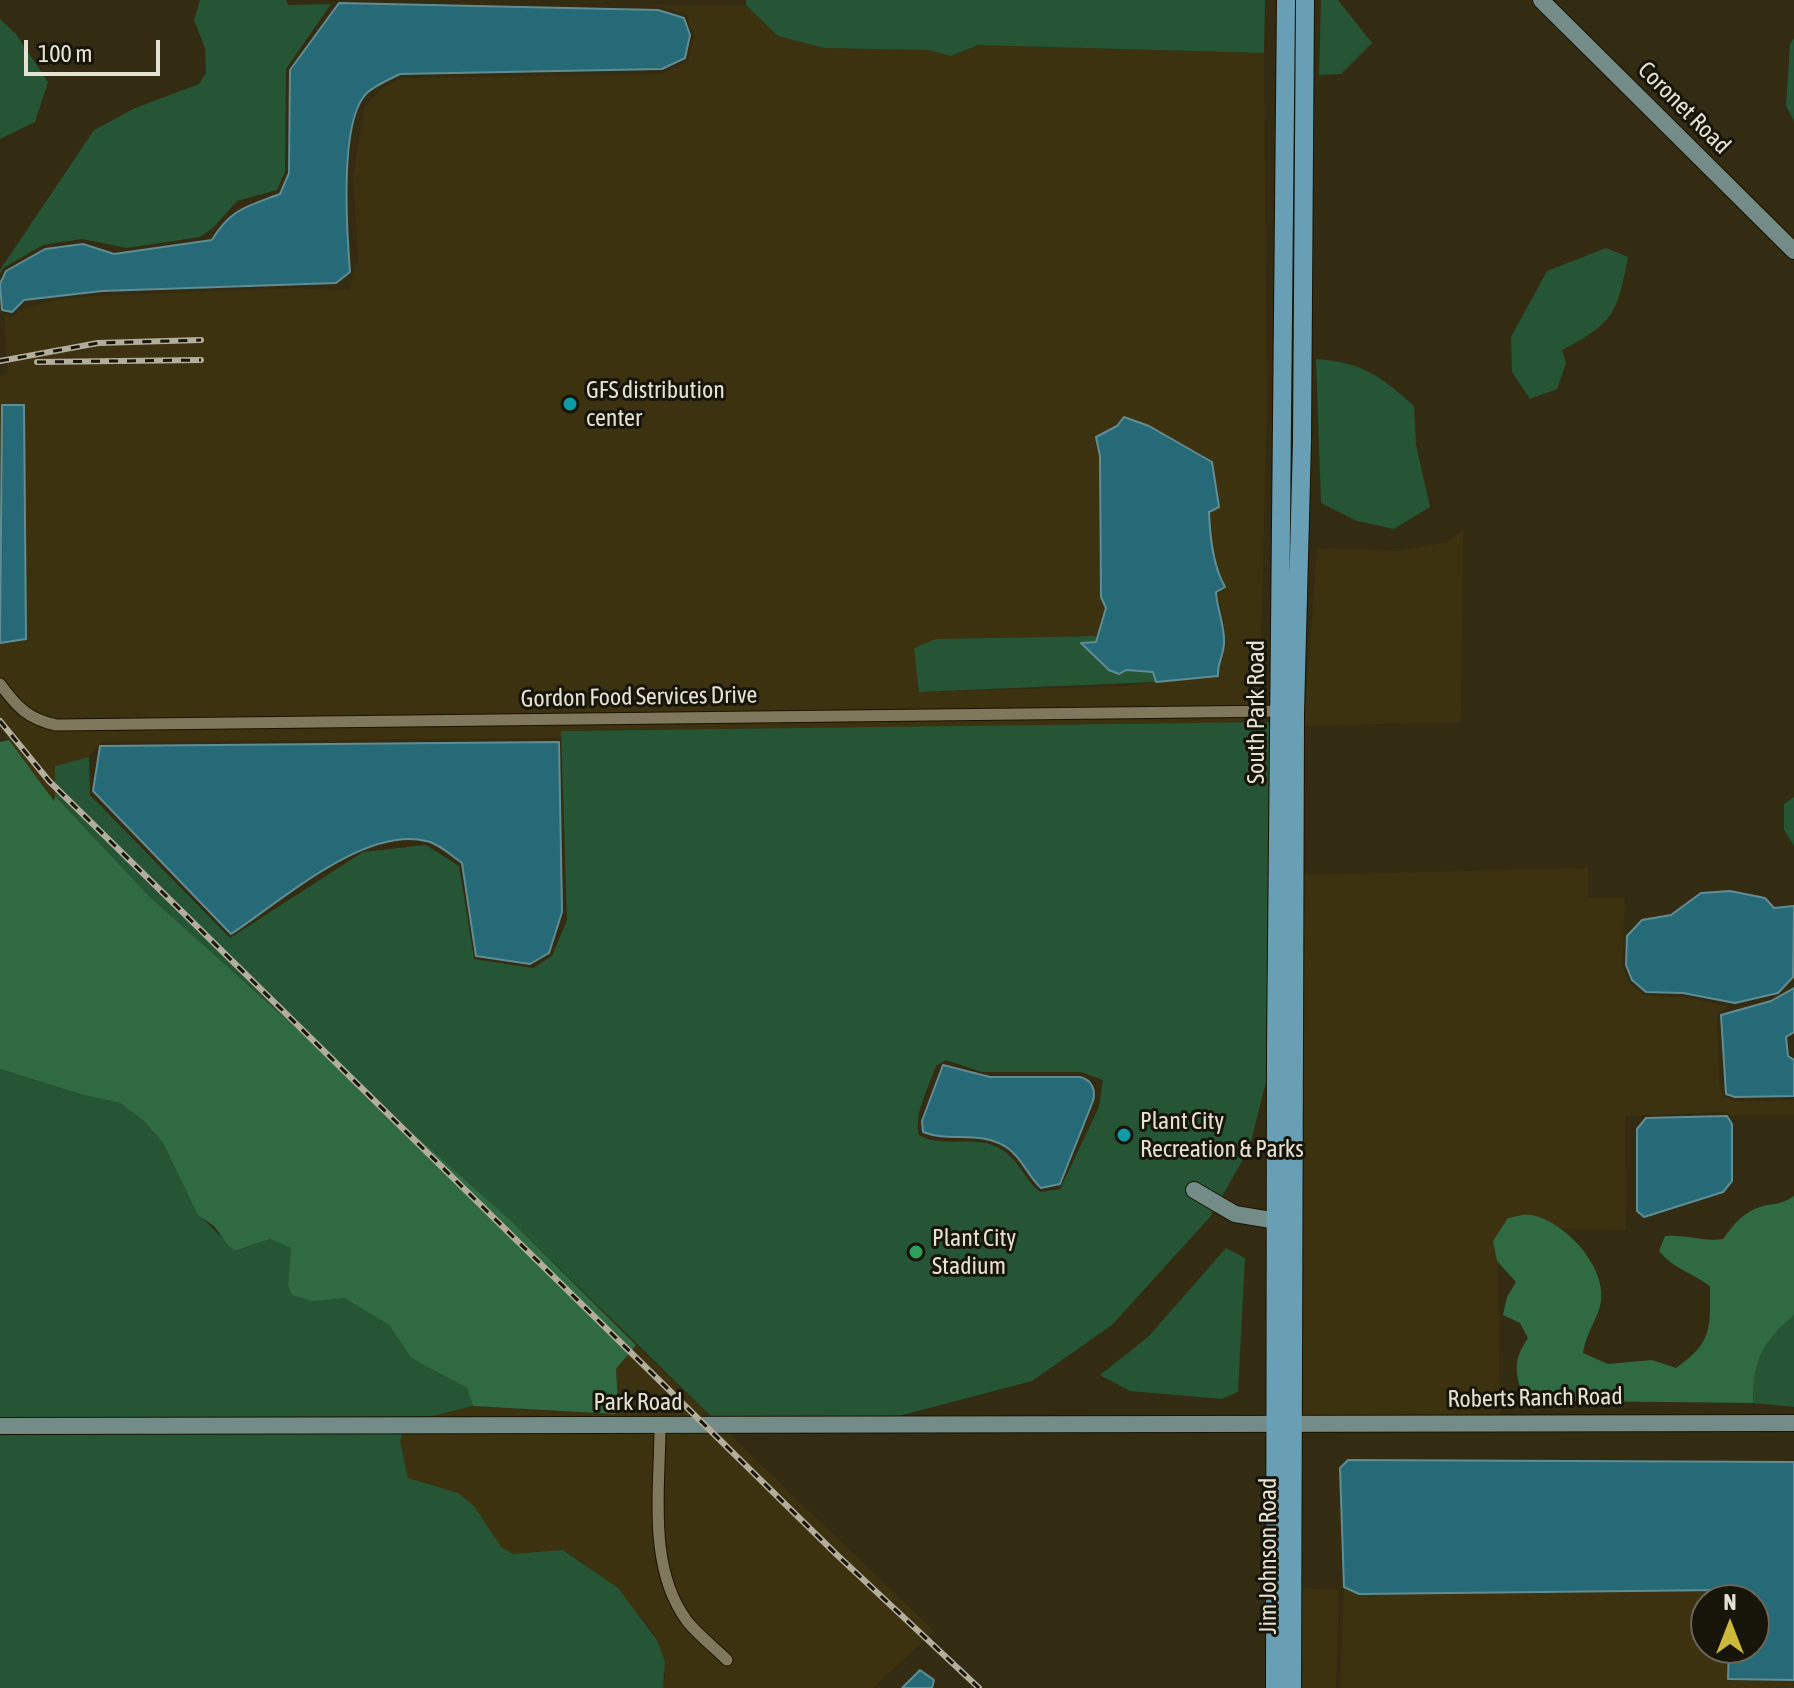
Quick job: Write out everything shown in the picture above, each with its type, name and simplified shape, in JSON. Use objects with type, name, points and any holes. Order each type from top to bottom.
[{"type":"main road","name":"South Park Road","points":[[1286,0],[1280,647],[1287,712]]},
{"type":"main road","name":"South Park Road","points":[[1284,1425],[1276,1298],[1287,1222],[1277,1083],[1287,863],[1287,712],[1302,441],[1305,0]]},
{"type":"main road","name":"South Park Road","points":[[1284,1425],[1287,1222],[1294,1067],[1283,1045],[1284,867],[1287,863]]},
{"type":"main road","name":"Jim Johnson Road","points":[[1275,1688],[1284,1562],[1284,1425]]},
{"type":"main road","points":[[1284,1562],[1282,1677],[1289,1688]]},
{"type":"street","name":"Coronet Road","points":[[1541,0],[1794,251]]},
{"type":"street","name":"Gordon Food Services Drive","points":[[0,684],[18,709],[36,721],[56,725],[1287,712]]},
{"type":"street","points":[[1194,1190],[1235,1214],[1287,1222]]},
{"type":"street","name":"Roberts Ranch Road","points":[[1284,1425],[1794,1423]]},
{"type":"street","name":"Park Road","points":[[0,1426],[1284,1425]]},
{"type":"street","points":[[660,1426],[659,1541],[665,1575],[687,1622],[727,1660]]},
{"type":"shaded area","points":[[625,5],[746,5],[778,36],[824,48],[928,50],[951,56],[978,45],[1264,53],[1267,410],[1259,724],[583,730],[562,731],[561,738],[100,742],[89,757],[55,766],[55,803],[0,728],[0,643],[26,638],[24,405],[2,406],[0,557],[0,375],[8,373],[4,315],[13,317],[25,308],[92,296],[290,288],[349,290],[358,259],[353,176],[364,107],[383,88],[401,78],[662,74],[688,61],[694,35],[686,14],[658,6]],"holes":[[[1117,426],[1149,426],[1206,457],[1211,551],[1218,580],[1224,587],[1216,591],[1224,621],[1224,648],[1217,663],[1218,676],[1123,686],[919,692],[936,639],[1096,636],[1102,627],[1106,607],[1099,559],[1100,456],[1097,437]]]},
{"type":"shaded area","points":[[1463,530],[1461,722],[1304,726],[1317,548],[1398,551],[1447,542]]},
{"type":"shaded area","points":[[1588,868],[1588,898],[1625,898],[1622,965],[1629,983],[1646,996],[1683,997],[1729,1006],[1717,1014],[1719,1081],[1723,1096],[1734,1102],[1794,1100],[1794,1115],[1731,1115],[1726,1112],[1625,1116],[1626,1230],[1560,1229],[1531,1214],[1508,1218],[1493,1241],[1498,1262],[1500,1417],[1298,1420],[1300,875]]},
{"type":"shaded area","points":[[636,1345],[716,1421],[413,1421],[473,1406],[614,1414],[616,1369]]},
{"type":"shaded area","points":[[403,1431],[727,1432],[934,1631],[873,1688],[663,1688],[665,1675],[657,1640],[647,1623],[583,1562],[563,1550],[513,1555],[501,1547],[488,1528],[408,1478],[400,1441]]},
{"type":"shaded area","points":[[1344,1587],[1690,1590],[1690,1664],[1728,1664],[1728,1678],[1794,1680],[1794,1688],[1340,1688]]},
{"type":"shaded area","points":[[1297,1588],[1339,1590],[1336,1688],[1296,1688]]},
{"type":"green space","points":[[200,0],[286,0],[288,5],[331,4],[286,69],[285,172],[277,190],[237,201],[214,227],[200,237],[127,248],[82,239],[43,245],[3,268],[0,274],[0,270],[94,130],[135,108],[199,84],[206,73],[205,48],[194,20]]},
{"type":"green space","points":[[746,0],[1265,0],[1264,53],[978,45],[951,56],[928,50],[824,48],[778,36],[746,5]]},
{"type":"green space","points":[[1321,0],[1338,0],[1372,43],[1341,74],[1319,75]]},
{"type":"green space","points":[[0,19],[16,34],[48,82],[35,122],[0,139]]},
{"type":"green space","points":[[1794,38],[1794,121],[1786,106],[1790,44]]},
{"type":"green space","points":[[1606,248],[1628,257],[1616,304],[1603,324],[1562,350],[1566,363],[1557,389],[1530,399],[1512,372],[1511,337],[1547,271]]},
{"type":"green space","points":[[1316,359],[1346,363],[1370,372],[1414,406],[1416,445],[1430,507],[1394,529],[1357,521],[1321,503]]},
{"type":"green space","points":[[1096,636],[1097,642],[1082,643],[1109,670],[1153,672],[1156,682],[919,692],[914,648],[936,639]]},
{"type":"green space","points":[[1275,722],[1272,1058],[1249,1149],[1210,1217],[1112,1325],[1032,1381],[899,1416],[855,1421],[716,1421],[511,1221],[151,898],[55,796],[55,766],[89,757],[90,795],[230,938],[363,852],[426,845],[459,866],[474,959],[533,968],[552,956],[567,920],[561,731]],"holes":[[[946,1060],[982,1072],[1081,1072],[1103,1080],[1099,1107],[1060,1189],[1040,1192],[1015,1161],[995,1146],[936,1141],[919,1135],[920,1110],[936,1066]]]},
{"type":"green space","points":[[9,740],[54,801],[55,796],[151,898],[511,1221],[636,1345],[616,1369],[618,1404],[615,1414],[473,1406],[467,1388],[411,1358],[389,1325],[344,1298],[313,1301],[292,1295],[288,1285],[291,1248],[270,1239],[235,1251],[228,1245],[214,1226],[198,1215],[163,1143],[145,1122],[120,1103],[0,1069],[0,742]]},
{"type":"green space","points":[[1794,797],[1794,846],[1784,830],[1784,804]]},
{"type":"green space","points":[[0,1069],[120,1103],[145,1122],[163,1143],[198,1214],[236,1251],[270,1239],[292,1248],[288,1285],[344,1298],[389,1325],[411,1358],[467,1388],[473,1406],[413,1421],[0,1421]]},
{"type":"green space","points":[[1794,1196],[1794,1315],[1774,1335],[1762,1353],[1755,1375],[1753,1403],[1566,1401],[1520,1387],[1517,1361],[1528,1338],[1520,1323],[1503,1315],[1507,1297],[1516,1282],[1497,1261],[1493,1241],[1508,1218],[1529,1215],[1545,1219],[1570,1236],[1590,1260],[1601,1288],[1601,1301],[1583,1353],[1608,1364],[1652,1360],[1676,1368],[1697,1350],[1707,1333],[1710,1286],[1677,1267],[1659,1251],[1665,1236],[1723,1239],[1735,1223],[1750,1211]]},
{"type":"green space","points":[[1226,1248],[1245,1258],[1238,1392],[1222,1399],[1130,1391],[1100,1375],[1148,1337]]},
{"type":"green space","points":[[1794,1315],[1794,1407],[1753,1403],[1755,1375],[1762,1353],[1774,1335]]},
{"type":"green space","points":[[0,1431],[403,1431],[400,1441],[408,1478],[458,1493],[474,1506],[501,1547],[513,1554],[563,1550],[618,1588],[657,1640],[665,1662],[663,1688],[0,1688]]},
{"type":"water","points":[[339,3],[658,10],[684,18],[690,35],[685,58],[662,69],[400,74],[371,89],[358,106],[352,126],[347,178],[350,272],[336,283],[102,291],[24,300],[12,312],[2,310],[0,284],[6,271],[45,249],[83,244],[114,254],[212,240],[233,215],[280,194],[289,173],[290,70]]},
{"type":"water","points":[[2,405],[24,405],[26,639],[0,643]]},
{"type":"water","points":[[1124,417],[1149,426],[1212,462],[1219,507],[1209,512],[1210,532],[1215,561],[1225,587],[1216,592],[1224,637],[1218,676],[1156,682],[1153,672],[1126,670],[1119,674],[1109,670],[1081,643],[1096,642],[1106,608],[1101,597],[1100,456],[1096,437],[1117,426]]},
{"type":"water","points":[[559,742],[562,912],[549,953],[530,964],[476,956],[462,863],[426,841],[402,839],[350,855],[231,934],[93,791],[100,746]]},
{"type":"water","points":[[1730,891],[1765,898],[1774,908],[1794,906],[1793,977],[1778,993],[1735,1003],[1683,993],[1646,992],[1632,980],[1626,965],[1627,936],[1642,920],[1671,915],[1701,893]]},
{"type":"water","points":[[1794,988],[1794,1032],[1786,1037],[1788,1056],[1794,1060],[1794,1096],[1735,1097],[1726,1094],[1721,1015],[1771,1001]]},
{"type":"water","points":[[943,1065],[990,1077],[1080,1077],[1090,1083],[1093,1101],[1060,1184],[1041,1188],[1014,1153],[988,1139],[923,1132],[922,1121]]},
{"type":"water","points":[[1727,1116],[1732,1124],[1732,1181],[1723,1192],[1644,1217],[1637,1211],[1637,1129],[1646,1118]]},
{"type":"water","points":[[1348,1460],[1794,1462],[1794,1680],[1728,1679],[1728,1664],[1770,1664],[1770,1584],[1690,1584],[1690,1590],[1359,1594],[1344,1587],[1340,1468]]},
{"type":"water","points":[[920,1670],[934,1680],[932,1688],[902,1688]]},
{"type":"railway","points":[[0,361],[98,343],[201,340]]},
{"type":"railway","points":[[37,362],[201,360]]},
{"type":"railway","points":[[0,721],[49,781],[836,1554],[979,1688]]},
{"type":"place","name":"GFS distribution center","points":[[570,404]]},
{"type":"place","name":"Plant City Recreation & Parks","points":[[1124,1135]]},
{"type":"place","name":"Plant City Stadium","points":[[916,1252]]}]
